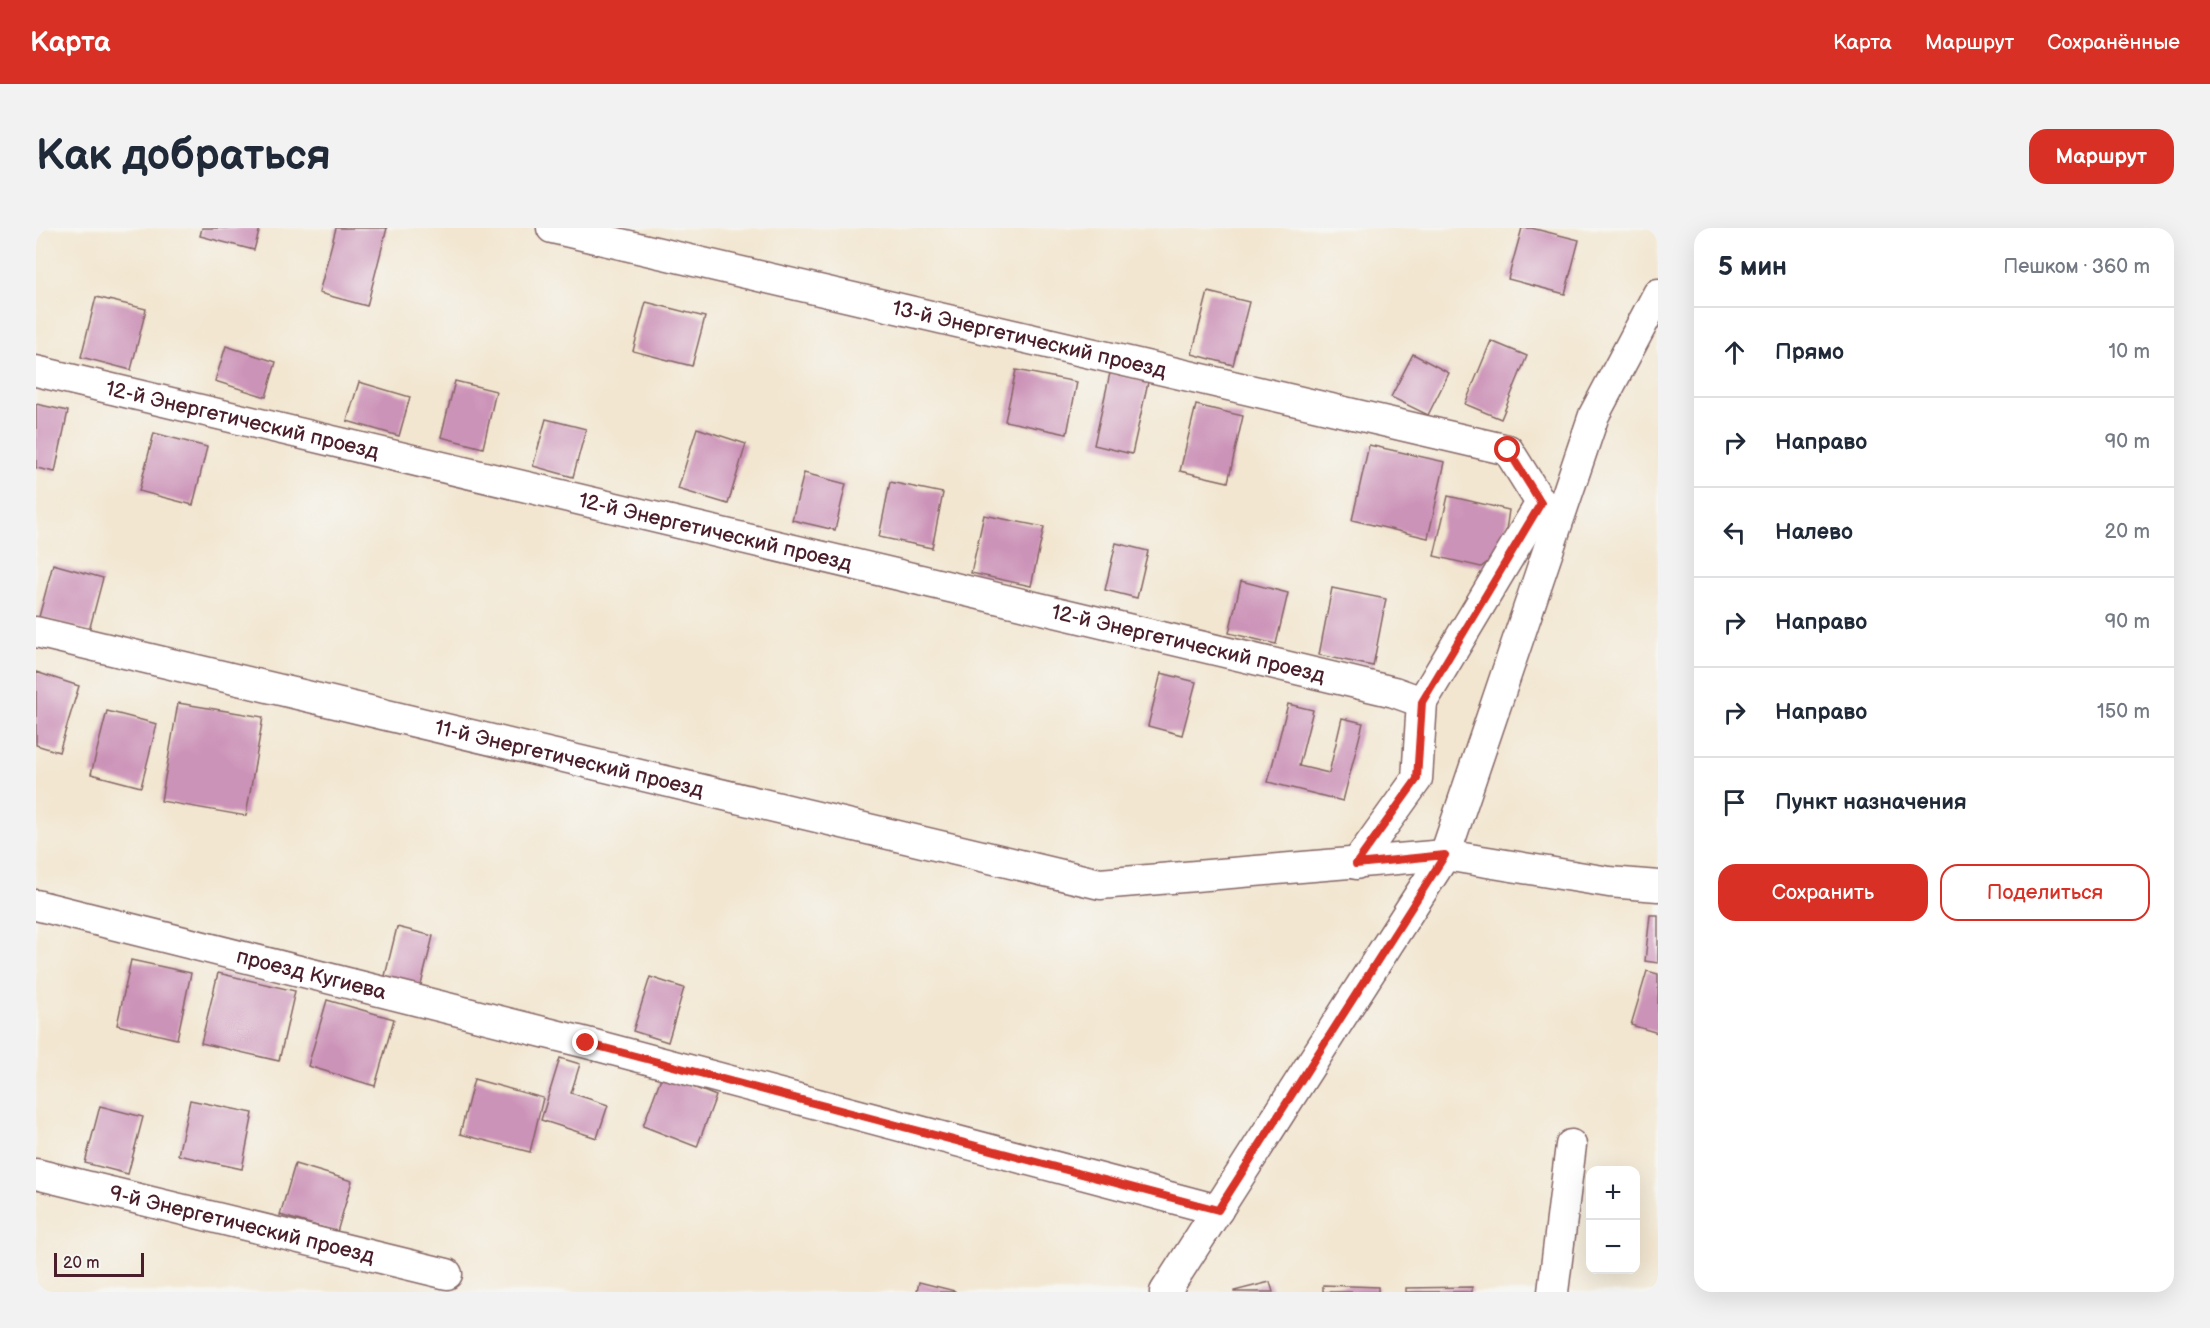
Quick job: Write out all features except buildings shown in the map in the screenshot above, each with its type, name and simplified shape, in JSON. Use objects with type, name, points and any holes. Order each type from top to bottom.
[{"type":"street","name":"13-й Энергетический проезд","points":[[552,228],[1508,450],[1541,503]]},
{"type":"street","points":[[1356,864],[1417,779],[1422,702],[1594,415],[1658,294]]},
{"type":"street","name":"12-й Энергетический проезд","points":[[36,370],[1394,692],[1422,702]]},
{"type":"street","points":[[1165,1292],[1445,855],[1594,415]]},
{"type":"street","name":"11-й Энергетический проезд","points":[[36,632],[1100,884],[1445,855],[1609,882],[1658,886]]},
{"type":"street","name":"проезд Кугиева","points":[[36,905],[586,1043],[1218,1210]]},
{"type":"street","points":[[1553,1292],[1572,1146]]},
{"type":"street","name":"9-й Энергетический проезд","points":[[36,1174],[447,1274]]},
{"type":"route","points":[[586,1043],[1218,1210],[1445,855],[1356,864],[1417,779],[1422,702],[1541,503],[1508,450]]}]
